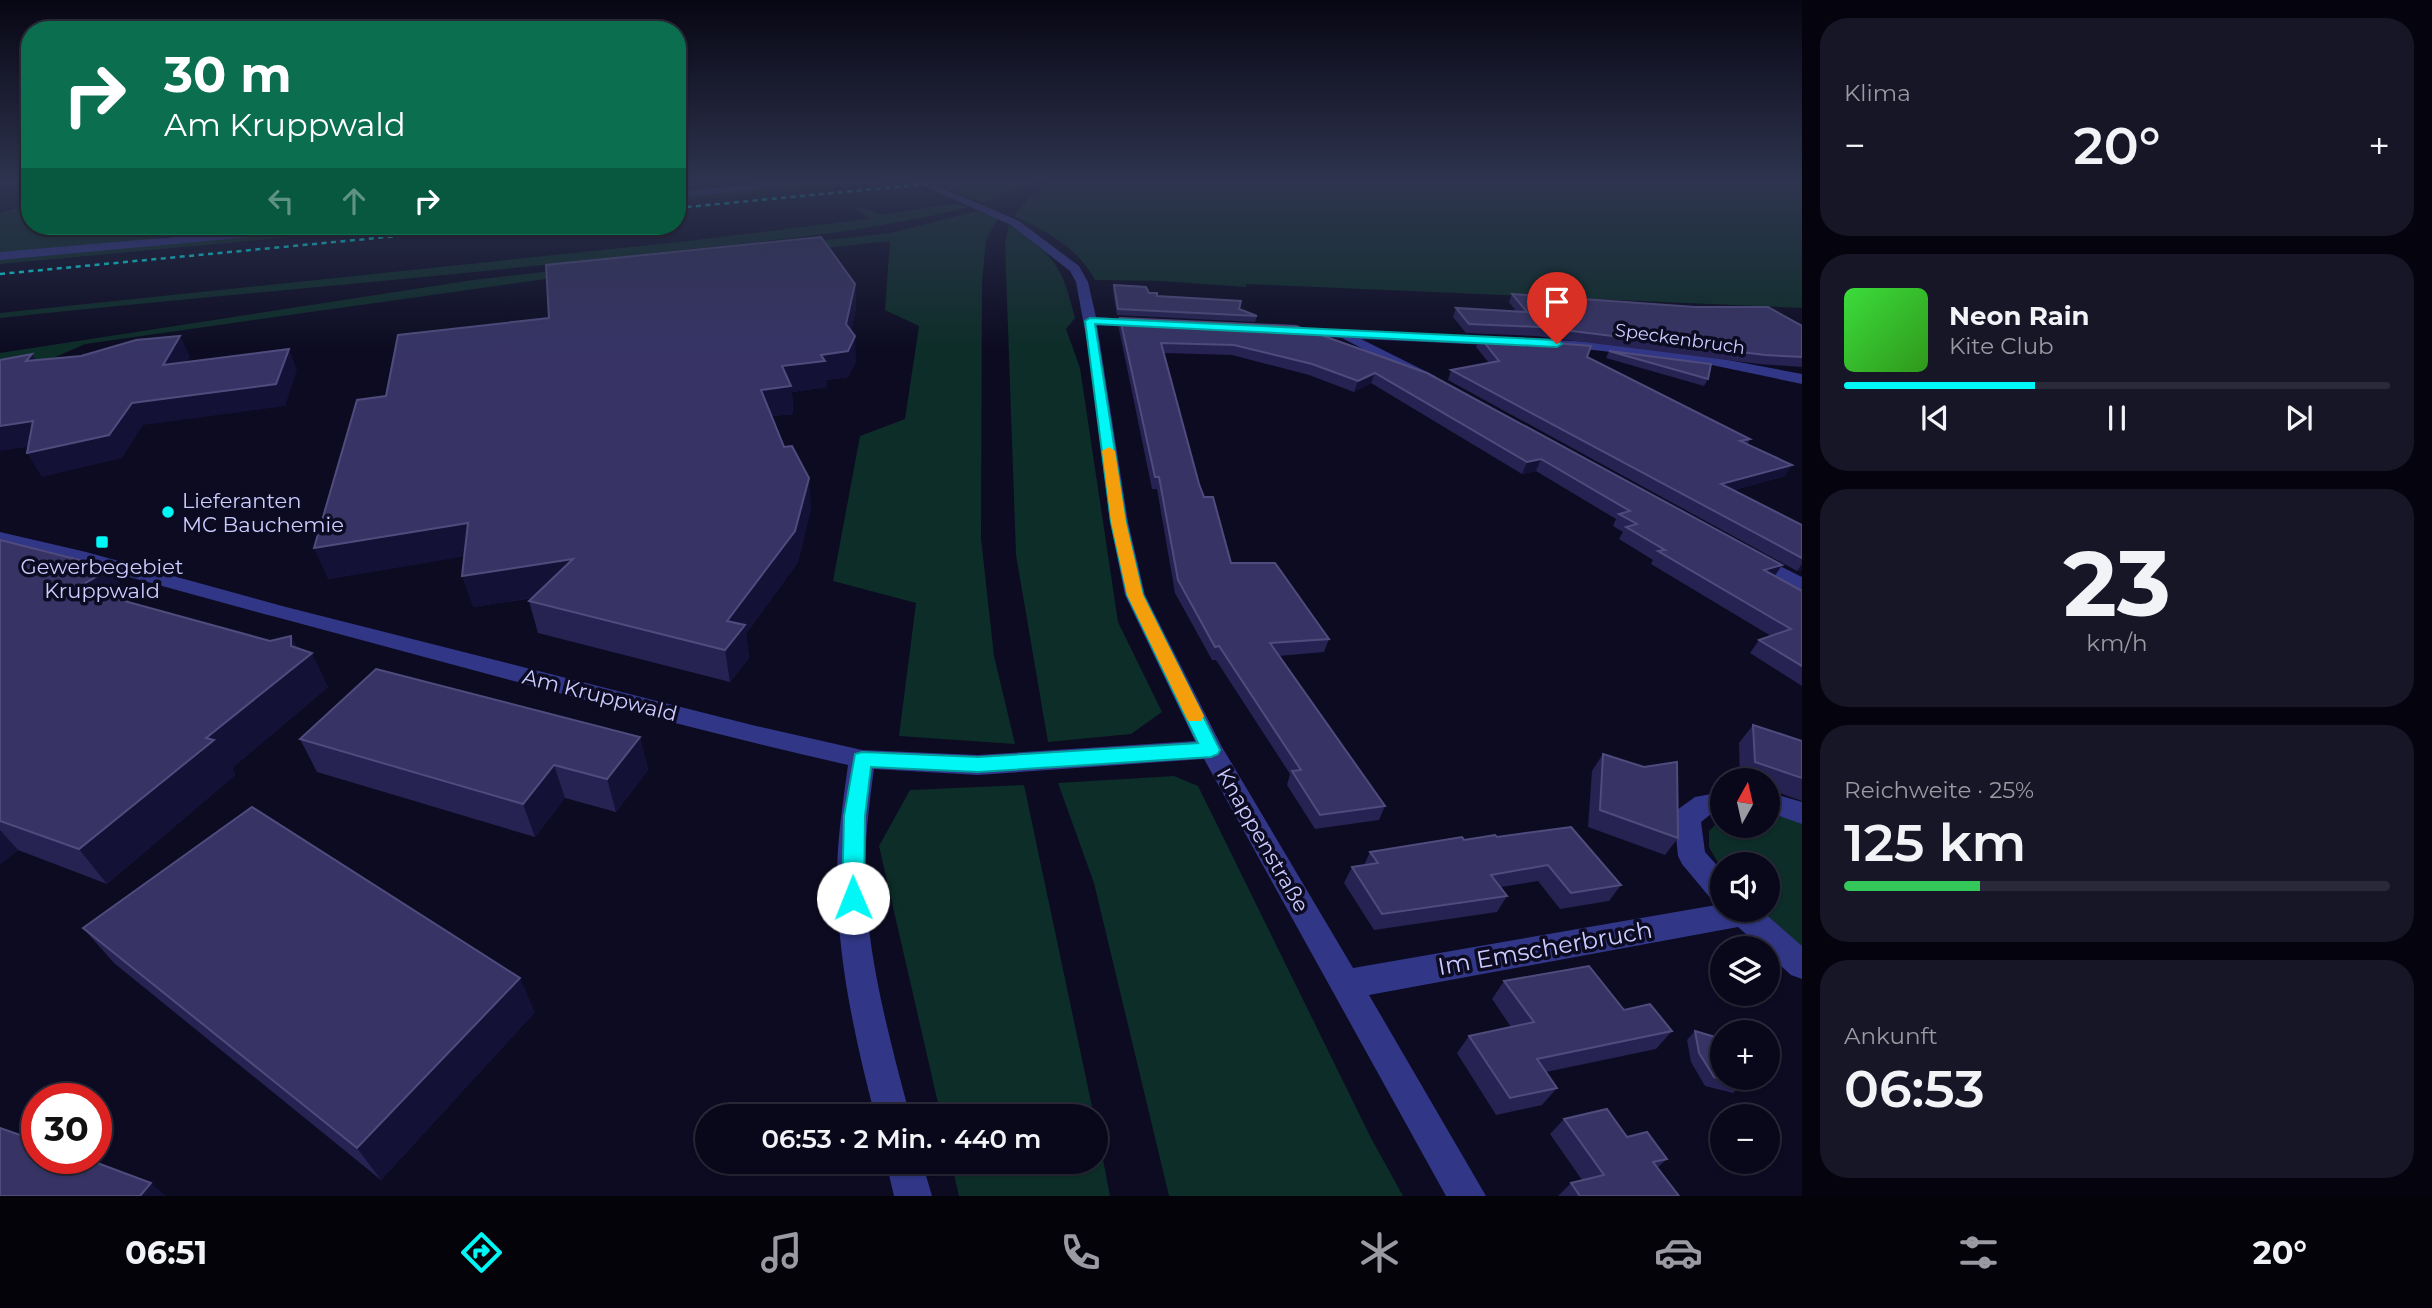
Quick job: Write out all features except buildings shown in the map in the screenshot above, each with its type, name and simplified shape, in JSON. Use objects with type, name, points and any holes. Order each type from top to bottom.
[{"type":"street","points":[[0,256],[204,238]]},
{"type":"street","name":"Knappenstraße","points":[[1037,238],[1075,269],[1082,282],[1119,522],[1135,595],[1211,750],[1467,1196]]},
{"type":"street","points":[[1090,321],[1162,325]]},
{"type":"street","name":"Speckenbruch","points":[[1272,331],[1594,346],[1707,360],[1802,380]]},
{"type":"street","points":[[1341,334],[1442,386]]},
{"type":"street","name":"Am Kruppwald","points":[[0,538],[79,556],[281,612],[738,730],[862,759],[978,765],[1211,750]]},
{"type":"street","points":[[1742,553],[1802,585]]},
{"type":"street","points":[[862,759],[851,876],[854,919],[874,1042],[889,1104]]},
{"type":"street","points":[[1710,803],[1704,804],[1688,818],[1692,856],[1710,877]]},
{"type":"street","points":[[1780,806],[1802,813]]},
{"type":"street","name":"Im Emscherbruch","points":[[1346,984],[1710,910]]},
{"type":"street","points":[[1754,922],[1802,965]]},
{"type":"street","points":[[907,1174],[913,1196]]},
{"type":"green space","points":[[0,238],[161,238],[159,239],[0,253]]},
{"type":"green space","points":[[232,238],[283,238],[0,264],[0,259]]},
{"type":"green space","points":[[714,238],[789,238],[0,318],[0,313]]},
{"type":"green space","points":[[847,238],[987,238],[982,282],[981,538],[994,656],[1015,744],[899,736],[916,603],[833,581],[860,436],[905,419],[919,326],[885,310],[890,241],[559,277],[85,344],[51,359],[0,366],[0,353],[473,280]]},
{"type":"green space","points":[[1006,238],[1027,238],[1046,254],[1065,284],[1075,318],[1066,329],[1080,368],[1118,622],[1162,712],[1131,734],[1048,742],[1016,555]]},
{"type":"green space","points":[[1055,238],[1802,238],[1802,308],[1095,280],[1080,258]]},
{"type":"green space","points":[[1174,776],[1198,786],[1371,1138],[1403,1196],[1169,1196],[1094,883],[1058,783]]},
{"type":"green space","points":[[1024,785],[1091,1104],[938,1104],[879,846],[910,790]]},
{"type":"green space","points":[[1780,816],[1802,822],[1802,948],[1774,922],[1780,922],[1780,852],[1712,852],[1709,847],[1709,831],[1710,838],[1780,838]]},
{"type":"green space","points":[[954,1174],[1106,1174],[1110,1196],[959,1196]]},
{"type":"railway","points":[[0,274],[378,238]]},
{"type":"slow traffic","points":[[1109,451],[1119,522],[1135,595],[1194,716]]},
{"type":"place","name":"Lieferanten MC Bauchemie","points":[[168,512]]},
{"type":"place","name":"Gewerbegebiet Kruppwald","points":[[102,542]]},
{"type":"route","points":[[853,898],[851,876],[854,816],[862,759],[978,765],[1211,750],[1135,595],[1119,522],[1090,321],[1557,344]]}]
